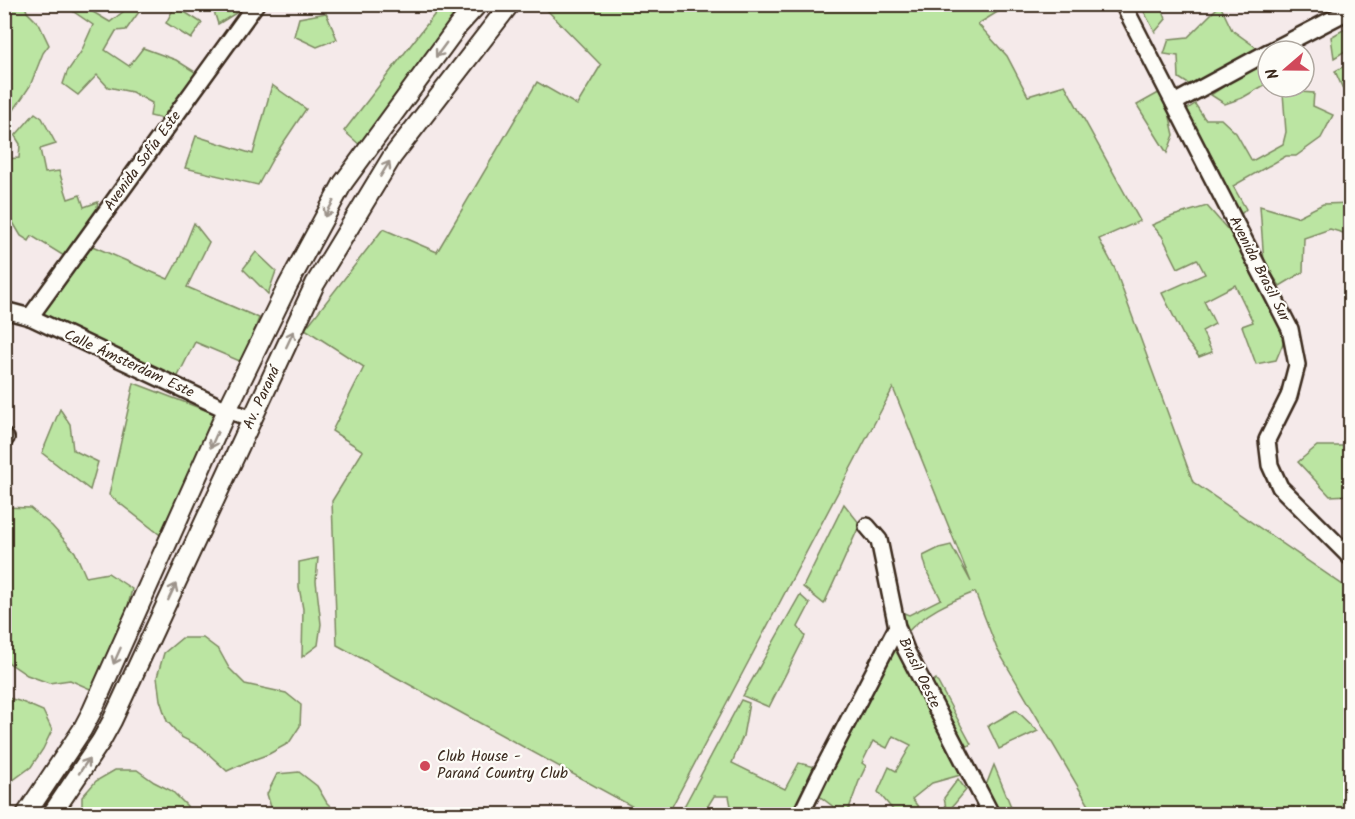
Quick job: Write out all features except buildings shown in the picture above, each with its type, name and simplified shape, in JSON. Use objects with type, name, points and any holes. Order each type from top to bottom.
[{"type":"street","name":"Avenida Sofía Este","points":[[30,318],[256,4]]},
{"type":"street","name":"Av. Paraná","points":[[26,814],[82,730],[92,711],[227,410],[288,285],[343,183],[458,26],[478,4]]},
{"type":"street","name":"Av. Paraná","points":[[51,814],[112,721],[315,284],[392,157],[510,4]]},
{"type":"street","name":"Avenida Brasil Sur","points":[[1123,4],[1290,328],[1297,364],[1289,396],[1267,440],[1270,465],[1280,487],[1347,548]]},
{"type":"street","points":[[1289,39],[1332,11],[1350,10]]},
{"type":"street","points":[[1174,103],[1256,59]]},
{"type":"street","name":"Calle Ámsterdam Este","points":[[5,310],[30,318],[227,410],[253,419]]},
{"type":"street","name":"Brasil Oeste","points":[[867,526],[879,540],[897,627],[906,650],[991,814]]},
{"type":"street","points":[[801,814],[897,627]]},
{"type":"green space","points":[[5,4],[25,5],[27,12],[39,24],[49,45],[43,53],[30,86],[5,121],[5,82],[11,75],[5,54]]},
{"type":"green space","points":[[79,4],[110,22],[128,5],[144,5],[126,30],[116,31],[105,50],[129,66],[143,48],[176,60],[203,77],[171,121],[150,116],[152,103],[132,92],[108,87],[97,75],[78,95],[63,84],[67,72],[81,52],[93,25],[74,12]]},
{"type":"green space","points":[[212,5],[237,5],[236,13],[218,24]]},
{"type":"green space","points":[[542,5],[1009,5],[978,24],[1007,56],[1028,96],[1065,85],[1140,221],[1099,239],[1115,269],[1193,482],[1350,590],[1350,814],[1094,814],[997,649],[975,592],[938,609],[906,634],[899,611],[909,615],[941,599],[928,574],[923,556],[951,545],[971,582],[893,388],[668,814],[646,814],[337,645],[332,501],[363,451],[332,431],[364,367],[305,329],[383,229],[437,252],[537,82],[577,105],[601,65]]},
{"type":"green space","points":[[1161,5],[1166,19],[1155,32],[1143,10]]},
{"type":"green space","points":[[1220,5],[1232,30],[1256,47],[1256,54],[1193,87],[1179,78],[1178,56],[1164,54],[1169,39],[1188,37]]},
{"type":"green space","points":[[175,6],[202,23],[191,39],[166,23]]},
{"type":"green space","points":[[438,10],[463,20],[361,146],[344,131]]},
{"type":"green space","points":[[326,13],[337,39],[317,47],[294,36],[299,18]]},
{"type":"green space","points":[[1350,26],[1350,48],[1334,58],[1331,37]]},
{"type":"green space","points":[[1350,63],[1350,105],[1335,71]]},
{"type":"green space","points":[[1256,65],[1256,90],[1225,104],[1211,95]]},
{"type":"green space","points":[[272,85],[306,109],[258,185],[185,168],[196,136],[253,154]]},
{"type":"green space","points":[[1164,90],[1174,135],[1167,153],[1137,105]]},
{"type":"green space","points":[[1283,99],[1314,99],[1313,106],[1333,115],[1321,138],[1296,156],[1286,156],[1233,186],[1246,209],[1235,220],[1186,110],[1195,104],[1205,119],[1221,119],[1236,133],[1252,161],[1283,144],[1286,132]]},
{"type":"green space","points":[[35,113],[42,118],[56,144],[40,149],[45,173],[59,171],[68,199],[80,195],[84,207],[98,202],[96,212],[64,256],[32,236],[29,241],[21,236],[5,209],[5,159],[19,158],[20,144],[15,136]]},
{"type":"green space","points":[[1350,203],[1350,235],[1330,229],[1304,238],[1303,272],[1280,286],[1264,263],[1260,206],[1297,217],[1323,204]]},
{"type":"green space","points":[[1207,206],[1251,256],[1289,329],[1276,360],[1256,364],[1242,326],[1253,322],[1235,285],[1204,301],[1215,324],[1202,331],[1212,352],[1199,357],[1185,339],[1162,293],[1205,274],[1197,259],[1178,268],[1162,236],[1152,225]]},
{"type":"green space","points":[[194,223],[209,242],[187,287],[259,318],[242,362],[195,342],[174,384],[34,312],[90,245],[168,279]]},
{"type":"green space","points":[[256,252],[276,271],[268,294],[243,269]]},
{"type":"green space","points":[[134,383],[218,415],[163,537],[109,495]]},
{"type":"green space","points":[[60,409],[70,424],[73,450],[98,462],[90,490],[42,453]]},
{"type":"green space","points":[[1317,446],[1350,446],[1350,495],[1330,496],[1298,462]]},
{"type":"green space","points":[[844,504],[860,524],[824,604],[803,587]]},
{"type":"green space","points":[[4,507],[30,508],[52,526],[75,552],[86,577],[108,573],[132,589],[119,643],[97,692],[70,680],[49,683],[27,675],[5,660]]},
{"type":"green space","points":[[318,558],[316,581],[321,624],[318,645],[302,657],[303,609],[299,587],[299,562]]},
{"type":"green space","points":[[800,595],[810,604],[798,627],[805,636],[769,707],[743,696]]},
{"type":"green space","points":[[182,638],[203,638],[219,650],[229,668],[245,684],[286,693],[301,705],[300,726],[289,743],[227,771],[201,747],[181,737],[167,721],[160,700],[157,677],[164,653]]},
{"type":"green space","points":[[894,639],[964,774],[932,783],[912,799],[924,814],[889,814],[893,810],[878,792],[889,767],[896,771],[911,745],[893,736],[887,748],[873,741],[862,763],[866,766],[847,814],[843,814],[814,792]]},
{"type":"green space","points":[[936,679],[971,744],[963,749],[926,687]]},
{"type":"green space","points":[[5,697],[43,711],[52,730],[31,767],[5,786]]},
{"type":"green space","points":[[741,700],[749,703],[743,736],[732,763],[785,789],[799,763],[824,769],[801,814],[723,814],[731,806],[729,796],[714,796],[703,814],[680,814]]},
{"type":"green space","points":[[1016,710],[1038,731],[999,749],[988,726]]},
{"type":"green space","points":[[994,765],[1014,814],[994,814],[983,793]]},
{"type":"green space","points":[[115,770],[137,770],[172,791],[187,806],[190,814],[82,814],[82,797],[96,781]]},
{"type":"green space","points":[[299,772],[317,786],[327,803],[339,814],[273,814],[267,794],[277,774]]},
{"type":"green space","points":[[958,779],[966,790],[947,813],[944,798]]},
{"type":"place","name":"Club House - Paraná Country Club","points":[[425,766]]}]
